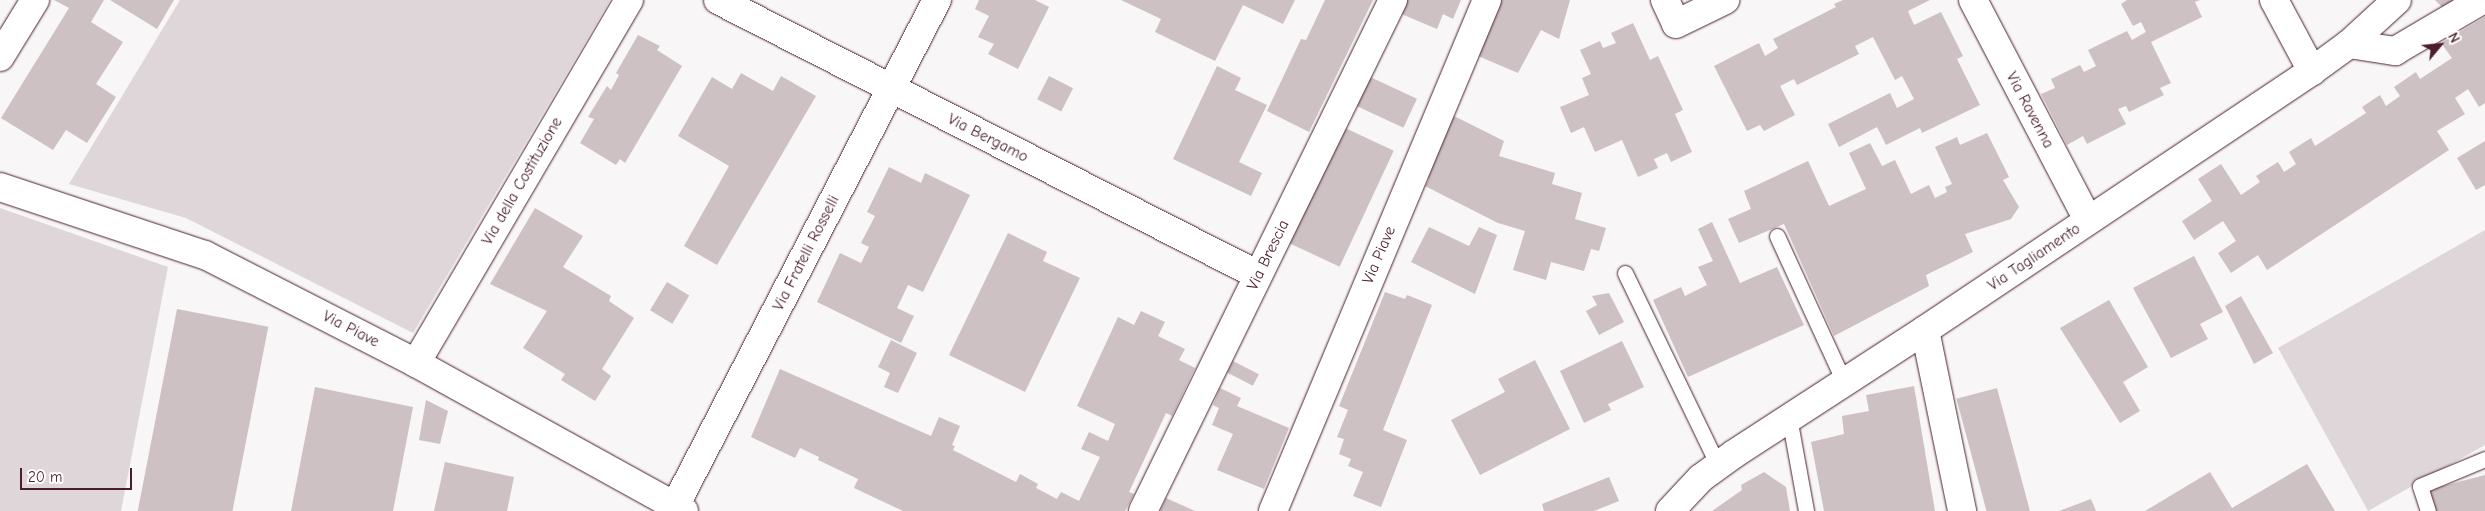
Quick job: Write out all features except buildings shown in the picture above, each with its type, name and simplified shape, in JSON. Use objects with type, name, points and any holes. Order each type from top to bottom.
[{"type":"street","points":[[0,57],[35,0]]},
{"type":"street","name":"Via della Costituzione","points":[[416,363],[629,0]]},
{"type":"street","name":"Via Bergamo","points":[[718,0],[1258,276]]},
{"type":"street","name":"Via Fratelli Rosselli","points":[[680,509],[937,0]]},
{"type":"street","name":"Via Brescia","points":[[1143,511],[1393,0]]},
{"type":"street","name":"Via Piave","points":[[1273,511],[1487,0]]},
{"type":"street","points":[[1671,12],[1725,0]]},
{"type":"street","name":"Via Ravenna","points":[[1973,0],[2088,220]]},
{"type":"street","points":[[2274,0],[2312,71]]},
{"type":"street","name":"Via Tagliamento","points":[[1670,511],[1718,465],[1925,330],[2312,71],[2349,44],[2396,0]]},
{"type":"street","points":[[2349,44],[2395,51],[2482,0]]},
{"type":"street","name":"Via Piave","points":[[0,187],[205,255],[416,363],[680,509]]},
{"type":"street","points":[[1925,330],[1962,511]]},
{"type":"lane","points":[[1777,236],[1844,382]]},
{"type":"lane","points":[[1625,273],[1718,465]]},
{"type":"lane","points":[[1789,417],[1806,511]]},
{"type":"lane","points":[[2428,511],[2420,486],[2485,459]]},
{"type":"shaded area","points":[[180,0],[610,0],[413,333],[186,218],[69,184]]},
{"type":"shaded area","points":[[0,208],[168,267],[121,511],[0,511]]},
{"type":"shaded area","points":[[2485,230],[2485,445],[2368,511],[2278,348]]}]
